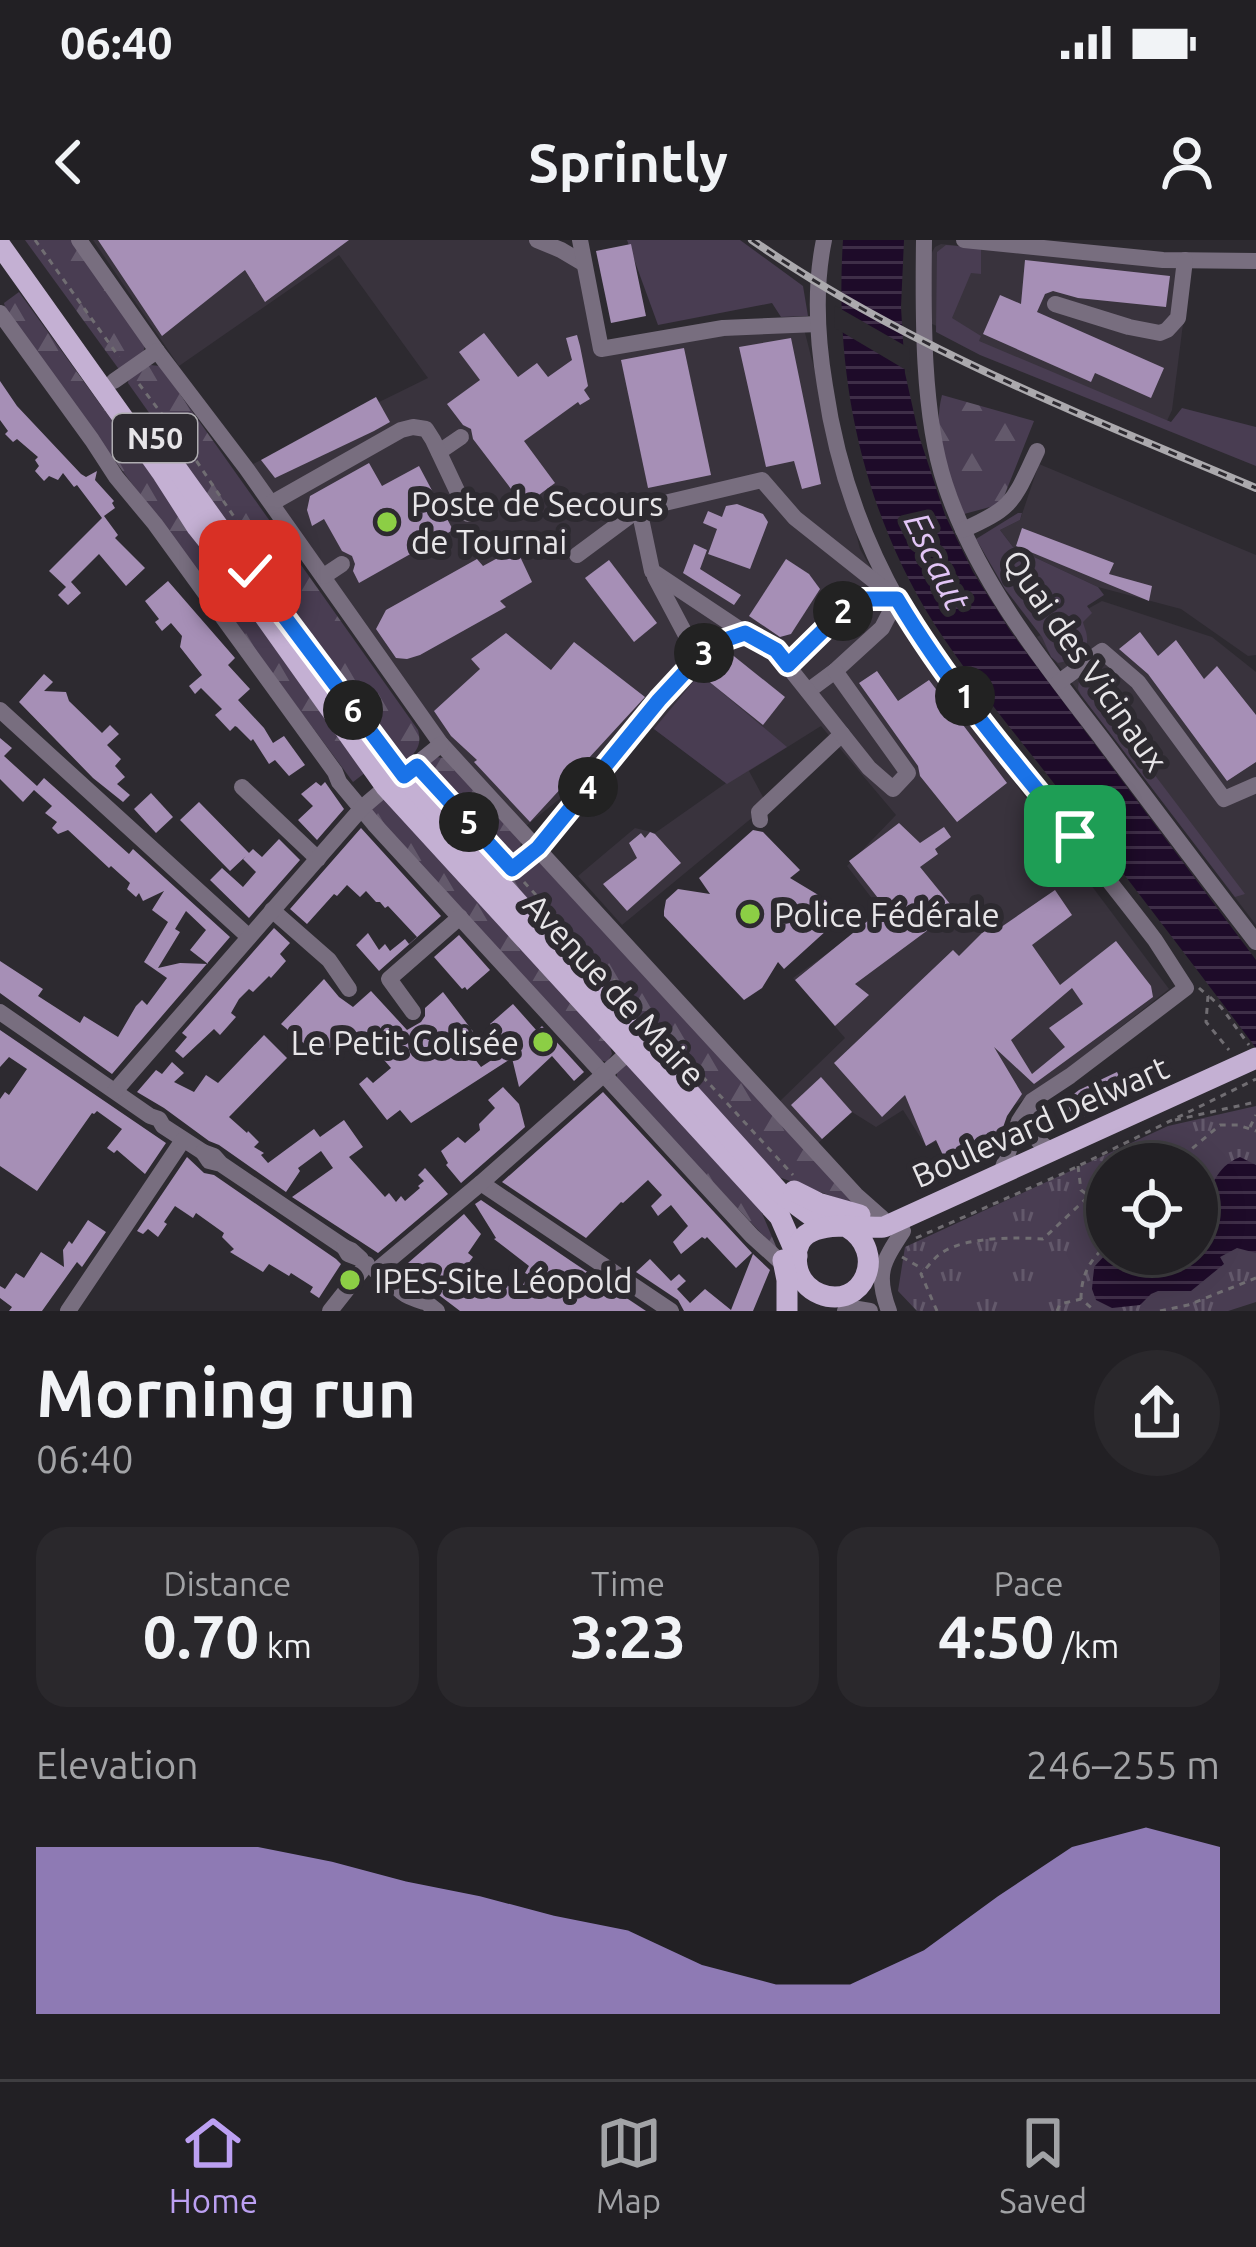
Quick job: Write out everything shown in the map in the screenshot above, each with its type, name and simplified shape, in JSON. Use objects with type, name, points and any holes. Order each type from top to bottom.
[{"type":"main road","name":"Avenue de Maire","points":[[14,240],[121,376],[395,782],[505,875],[779,1192],[835,1226]]},
{"type":"main road","name":"Avenue de Maire","points":[[0,245],[197,527],[395,782],[768,1207],[791,1274]]},
{"type":"main road","name":"Boulevard Delwart","points":[[835,1226],[898,1228],[1072,1157],[1219,1086],[1250,1064]]},
{"type":"main road","name":"Boulevard Delwart","points":[[869,1262],[898,1228],[1001,1173],[1219,1086]]},
{"type":"main road","points":[[767,1176],[840,1211],[898,1228]]},
{"type":"main road","points":[[791,1274],[816,1293],[842,1301],[864,1280],[869,1262],[864,1241],[835,1226],[814,1229],[791,1274],[797,1311]]},
{"type":"street","name":"Avenue de Maire","points":[[79,240],[441,744],[856,1195],[898,1228]]},
{"type":"street","points":[[537,240],[584,263]]},
{"type":"street","points":[[580,240],[601,350],[723,328],[818,324]]},
{"type":"street","points":[[824,240],[818,269],[818,324],[838,454],[868,538],[897,599],[920,638],[1155,940],[1186,988],[1032,1102],[1019,1121],[1001,1173]]},
{"type":"street","name":"Quai des Vicinaux","points":[[924,240],[934,442],[963,530],[1002,601],[1059,682],[1256,942]]},
{"type":"street","points":[[964,240],[1185,260],[1256,261]]},
{"type":"street","points":[[1055,304],[1160,333],[1178,318],[1185,260]]},
{"type":"street","name":"Avenue de Maire","points":[[0,313],[339,782],[791,1274]]},
{"type":"street","points":[[121,376],[158,351]]},
{"type":"street","points":[[272,503],[413,427],[426,430],[468,514]]},
{"type":"street","points":[[439,452],[461,436]]},
{"type":"street","points":[[963,530],[1005,509],[1037,451]]},
{"type":"street","points":[[577,555],[639,509],[762,480],[795,518],[897,599]]},
{"type":"street","points":[[639,509],[652,571],[698,658]]},
{"type":"street","points":[[324,576],[342,564]]},
{"type":"street","points":[[652,571],[776,650],[869,768],[893,789],[908,773],[835,671]]},
{"type":"street","points":[[788,665],[860,599],[897,599]]},
{"type":"street","points":[[808,691],[882,628],[897,599]]},
{"type":"street","points":[[538,848],[698,658],[716,643],[745,633]]},
{"type":"street","points":[[1059,682],[1102,651],[1138,682],[1224,799],[1256,784]]},
{"type":"street","points":[[0,710],[249,937]]},
{"type":"street","points":[[760,820],[759,812],[842,734]]},
{"type":"street","points":[[115,1091],[362,809],[441,744]]},
{"type":"street","points":[[395,782],[779,1204],[791,1274],[775,1311]]},
{"type":"street","points":[[242,787],[318,859]]},
{"type":"street","name":"Avenue de Maire","points":[[505,875],[538,848]]},
{"type":"street","points":[[272,910],[329,960],[349,989]]},
{"type":"street","points":[[412,1012],[389,979],[460,917]]},
{"type":"street","points":[[0,1012],[431,1307]]},
{"type":"street","points":[[330,1311],[368,1265],[482,1183],[629,1052]]},
{"type":"street","points":[[1032,1102],[1030,1131],[1052,1151]]},
{"type":"street","points":[[68,1311],[183,1139]]},
{"type":"street","points":[[482,1183],[671,1311]]},
{"type":"street","name":"Boulevard Delwart","points":[[885,1311],[879,1277],[898,1228]]},
{"type":"street","points":[[842,1301],[885,1311]]},
{"type":"street","points":[[842,1301],[870,1311]]},
{"type":"path","points":[[35,240],[121,376],[187,447],[250,541]]},
{"type":"path","points":[[462,815],[505,875],[791,1173],[804,1188],[804,1196]]},
{"type":"path","points":[[1186,988],[1198,987],[1221,1007],[1250,1064],[1256,1090]]},
{"type":"path","points":[[1208,996],[1206,1022],[1250,1064]]},
{"type":"path","points":[[898,1228],[1078,1166],[1168,1122],[1250,1064]]},
{"type":"path","points":[[1168,1122],[1256,1102]]},
{"type":"path","points":[[1199,1143],[1220,1125],[1253,1130],[1256,1114]]},
{"type":"path","points":[[1078,1166],[1081,1190],[1086,1194]]},
{"type":"path","points":[[937,1311],[921,1274],[940,1253],[962,1243],[1043,1239],[1086,1199]]},
{"type":"path","points":[[902,1257],[925,1270]]},
{"type":"path","points":[[1086,1269],[1081,1299],[1095,1311]]},
{"type":"path","points":[[1160,1311],[1256,1278]]},
{"type":"path","points":[[1057,1311],[1060,1304],[1081,1299]]},
{"type":"shaded area","points":[[93,240],[547,240],[579,260],[601,349],[803,325],[860,549],[906,630],[1169,989],[1071,1066],[986,1120],[926,1146],[903,1110],[876,1127],[852,1112],[817,1144],[779,1102],[845,1038],[793,978],[853,935],[877,905],[847,866],[896,815],[821,726],[749,771],[763,797],[759,812],[622,925],[578,876],[635,828],[655,833],[726,783],[650,726],[526,826],[445,740],[251,465],[428,378],[339,255],[179,366]]},
{"type":"shaded area","points":[[941,244],[1190,269],[1172,410],[1166,423],[932,324],[930,256]]},
{"type":"shaded area","points":[[1039,464],[1256,555],[1256,655],[1248,656],[1181,609],[1098,587],[1013,547],[1000,530],[1020,520]]},
{"type":"shaded area","points":[[1102,601],[1212,637],[1256,672],[1256,925],[1037,637]]},
{"type":"green space","points":[[25,240],[71,240],[145,346],[143,353],[118,368]]},
{"type":"green space","points":[[627,240],[740,240],[803,286],[808,316],[781,317],[772,303],[658,325]]},
{"type":"green space","points":[[946,245],[981,248],[981,274],[971,273],[952,318],[981,336],[979,341],[1171,422],[1182,408],[1256,427],[1256,466],[980,355],[936,332],[937,252]]},
{"type":"green space","points":[[19,292],[366,772],[353,782],[7,315],[4,303]]},
{"type":"green space","points":[[150,365],[160,366],[418,730],[418,747],[406,761],[395,760],[128,383]]},
{"type":"green space","points":[[942,395],[1034,421],[1001,504],[964,514],[940,441]]},
{"type":"green space","points":[[1022,513],[1020,520],[1000,530],[1013,547],[1098,587],[1104,595],[1087,606],[1092,613],[1083,622],[1085,648],[1063,662],[1051,657],[976,539]]},
{"type":"green space","points":[[1094,669],[1088,687],[1245,894],[1235,897],[1081,695],[1079,680]]},
{"type":"green space","points":[[698,676],[787,747],[727,784],[654,729]]},
{"type":"green space","points":[[436,757],[444,758],[521,842],[520,849],[497,865],[416,783]]},
{"type":"green space","points":[[381,799],[388,800],[608,1039],[612,1054],[607,1062],[600,1060],[370,810]]},
{"type":"green space","points":[[540,863],[859,1206],[776,1176],[511,887],[514,876]]},
{"type":"green space","points":[[627,1064],[761,1211],[778,1251],[617,1081],[617,1070]]},
{"type":"green space","points":[[1256,1106],[1256,1302],[1228,1311],[917,1311],[898,1291],[905,1247],[1086,1164],[1086,1275],[1218,1275],[1218,1143],[1131,1143],[1168,1126]]},
{"type":"water","name":"Escaut","points":[[843,240],[904,240],[905,373],[919,436],[945,515],[973,572],[1011,632],[1256,960],[1256,1048],[978,687],[910,581],[871,488],[858,440],[843,341]]},
{"type":"water","points":[[1240,1157],[1256,1165],[1256,1253],[1237,1248],[1220,1257],[1224,1264],[1218,1269],[1218,1176]]},
{"type":"water","points":[[1093,1275],[1211,1275],[1191,1291],[1158,1291],[1140,1305],[1112,1308],[1096,1300]]},
{"type":"pier","points":[[834,305],[909,348],[911,373],[835,328]]},
{"type":"building","points":[[98,240],[349,240],[265,302],[245,270],[162,336]]},
{"type":"building","points":[[631,244],[646,316],[611,323],[596,251]]},
{"type":"building","points":[[1025,260],[1170,276],[1166,307],[1053,291],[1045,294],[1037,312],[1164,368],[1151,398],[1095,373],[1091,382],[983,334],[1000,295],[1021,304]]},
{"type":"building","points":[[484,333],[518,377],[537,363],[548,377],[572,360],[566,338],[577,335],[580,346],[588,386],[584,390],[590,399],[578,402],[524,441],[555,483],[524,506],[473,439],[471,429],[447,404],[480,380],[459,352]]},
{"type":"building","points":[[791,338],[821,484],[802,489],[794,461],[766,467],[739,347]]},
{"type":"building","points":[[684,348],[711,475],[648,488],[621,360]]},
{"type":"building","points":[[0,381],[17,406],[81,474],[86,477],[97,471],[95,480],[114,501],[115,508],[104,516],[118,535],[115,538],[145,568],[126,586],[99,554],[71,582],[81,593],[68,605],[58,595],[66,587],[49,571],[102,518],[63,473],[58,480],[49,476],[44,481],[35,471],[38,457],[5,434],[8,431],[0,420]]},
{"type":"building","points":[[376,397],[390,422],[374,431],[275,478],[261,460]]},
{"type":"building","name":"Poste de Secours de Tournai","points":[[369,463],[382,486],[419,466],[453,530],[359,583],[352,556],[342,551],[324,519],[312,526],[307,510],[310,496]]},
{"type":"building","points":[[737,504],[763,514],[768,522],[750,569],[708,554],[717,529],[703,523],[708,511],[722,517],[726,506]]},
{"type":"building","points":[[1022,528],[1114,563],[1109,574],[1152,586],[1149,601],[1016,546]]},
{"type":"building","points":[[694,544],[707,550],[700,569],[741,595],[734,605],[683,573]]},
{"type":"building","points":[[516,548],[532,582],[500,601],[506,607],[420,655],[396,658],[376,629],[386,610],[477,559],[483,566]]},
{"type":"building","points":[[786,559],[809,574],[820,589],[791,634],[780,637],[749,616]]},
{"type":"building","points":[[609,560],[657,623],[634,642],[585,578]]},
{"type":"building","points":[[168,581],[235,658],[228,665],[250,689],[238,700],[273,743],[284,736],[305,765],[289,776],[275,760],[269,764],[253,739],[235,726],[230,731],[215,715],[222,709],[201,688],[195,694],[189,686],[202,675],[180,647],[182,636],[171,623],[162,631],[145,601]]},
{"type":"building","points":[[1140,632],[1158,656],[1176,640],[1204,679],[1217,666],[1256,715],[1256,762],[1227,781],[1148,674],[1119,649]]},
{"type":"building","points":[[506,633],[551,670],[574,642],[645,697],[530,822],[434,711],[480,669],[471,659]]},
{"type":"building","points":[[730,653],[785,697],[763,725],[707,680]]},
{"type":"building","points":[[877,671],[898,701],[929,680],[1007,783],[957,822],[920,776],[918,766],[859,683]]},
{"type":"building","points":[[44,674],[53,682],[44,691],[66,692],[69,701],[102,733],[110,725],[119,734],[107,745],[121,759],[115,766],[125,777],[117,784],[130,795],[123,802],[19,702]]},
{"type":"building","points":[[0,738],[12,748],[4,756],[37,786],[44,778],[129,854],[133,849],[230,937],[207,963],[190,950],[206,930],[186,911],[175,929],[180,932],[158,968],[207,964],[112,1074],[0,993],[0,961],[43,989],[38,996],[80,1023],[84,1016],[118,1037],[136,1006],[142,1000],[147,1005],[167,978],[144,962],[168,922],[152,910],[164,891],[143,901],[139,893],[136,897],[127,889],[130,883],[68,830],[58,834],[52,828],[57,822],[45,813],[52,806],[34,790],[23,802],[0,779]]},
{"type":"building","points":[[316,782],[321,786],[325,782],[344,809],[317,840],[298,820],[313,806],[301,794]]},
{"type":"building","points":[[151,793],[173,817],[156,833],[134,809]]},
{"type":"building","points":[[199,802],[249,853],[253,849],[262,857],[279,839],[300,860],[249,918],[210,880],[222,868],[243,887],[256,872],[243,859],[246,856],[230,871],[180,820]]},
{"type":"building","points":[[899,823],[920,843],[944,827],[951,837],[920,867],[955,910],[855,984],[869,995],[835,1026],[795,980],[885,907],[849,861]]},
{"type":"building","points":[[361,828],[441,916],[379,971],[356,945],[368,933],[379,950],[385,944],[390,951],[405,939],[409,944],[417,937],[388,906],[366,891],[360,897],[347,885],[307,924],[290,909]]},
{"type":"building","name":"Police Fédérale","points":[[753,830],[763,832],[800,870],[790,878],[825,899],[838,920],[784,969],[778,962],[762,988],[744,1000],[664,911],[666,900],[678,889],[710,894],[699,878]]},
{"type":"building","points":[[650,832],[681,863],[627,911],[603,884],[637,858],[629,843]]},
{"type":"building","points":[[1055,890],[1072,915],[1032,945],[1060,985],[1116,941],[1151,986],[1153,997],[1034,1084],[994,1047],[1022,1094],[1007,1116],[993,1156],[952,1175],[936,1140],[926,1146],[905,1095],[882,1117],[834,1063],[953,950],[959,956],[986,929],[994,932]],"holes":[[[1072,988],[1083,1004],[1049,1028],[1065,1047],[1032,1074],[1011,1040]]]},
{"type":"building","points":[[274,928],[290,943],[280,954],[286,961],[271,978],[239,999],[231,1013],[236,1017],[220,1035],[214,1029],[183,1058],[175,1051],[187,1037],[182,1033]]},
{"type":"building","points":[[459,935],[490,970],[467,990],[434,957]]},
{"type":"building","points":[[324,979],[353,1007],[371,991],[407,1030],[421,1022],[425,1008],[443,992],[478,1038],[465,1046],[481,1067],[510,1048],[490,1024],[513,1004],[537,1031],[542,1026],[584,1072],[574,1081],[552,1056],[519,1087],[512,1058],[411,1123],[400,1110],[387,1120],[359,1084],[367,1077],[373,1083],[391,1068],[372,1046],[366,1051],[349,1032],[330,1048],[317,1036],[307,1046],[281,1024]]},
{"type":"building","points":[[0,1030],[166,1143],[145,1174],[117,1150],[107,1148],[122,1129],[97,1111],[37,1191],[0,1166],[0,1099],[5,1092],[9,1095],[27,1069],[9,1057],[0,1067]]},
{"type":"building","points":[[264,1035],[287,1058],[229,1117],[259,1142],[254,1147],[268,1163],[314,1129],[320,1137],[344,1120],[363,1147],[349,1157],[385,1197],[389,1193],[396,1202],[401,1196],[405,1201],[420,1188],[424,1181],[418,1175],[425,1168],[448,1194],[378,1253],[292,1197],[333,1168],[321,1151],[298,1168],[286,1192],[137,1092],[156,1070],[162,1074],[172,1062],[184,1073],[174,1082],[194,1092],[206,1075],[218,1083]]},
{"type":"building","points":[[1117,1072],[1128,1096],[1074,1121],[1066,1100]]},
{"type":"building","points":[[821,1077],[852,1112],[822,1139],[791,1105]]},
{"type":"building","points":[[503,1087],[519,1104],[525,1127],[461,1183],[441,1151],[458,1137],[465,1143],[480,1130],[479,1124],[495,1108],[488,1100]]},
{"type":"building","points":[[603,1092],[752,1253],[736,1268],[707,1237],[681,1254],[673,1242],[688,1226],[671,1205],[658,1216],[651,1206],[662,1195],[648,1180],[586,1238],[502,1182]]},
{"type":"building","points":[[187,1157],[341,1264],[319,1298],[310,1292],[313,1287],[291,1273],[269,1264],[263,1272],[230,1252],[234,1249],[222,1237],[224,1233],[196,1213],[193,1218],[175,1206],[158,1237],[148,1229],[143,1234],[137,1231]]},
{"type":"building","points":[[481,1200],[646,1311],[460,1311],[400,1270],[464,1214],[481,1234],[468,1253],[473,1257],[465,1268],[493,1288],[498,1281],[519,1291],[529,1266],[494,1239],[475,1204]]},
{"type":"building","points":[[88,1220],[106,1232],[82,1267],[77,1262],[42,1311],[9,1311],[12,1307],[0,1298],[0,1286],[5,1289],[16,1273],[24,1278],[41,1252],[64,1267],[63,1250]]},
{"type":"building","points":[[753,1254],[770,1270],[753,1311],[684,1311],[678,1300],[636,1272],[650,1259],[671,1281],[679,1274],[686,1281],[677,1289],[690,1303],[705,1289],[731,1310]]},
{"type":"railway","points":[[752,240],[811,279],[934,347],[1256,488]]},
{"type":"place","name":"Poste de Secours de Tournai","points":[[387,522]]},
{"type":"place","name":"Police Fédérale","points":[[750,914]]},
{"type":"place","name":"Le Petit Colisée","points":[[543,1042]]},
{"type":"place","name":"IPES-Site Léopold","points":[[350,1280]]},
{"type":"route","points":[[250,571],[404,776],[417,766],[512,869],[538,848],[659,700],[716,643],[745,633],[776,650],[788,665],[860,599],[897,599],[920,638],[1075,836]]}]
